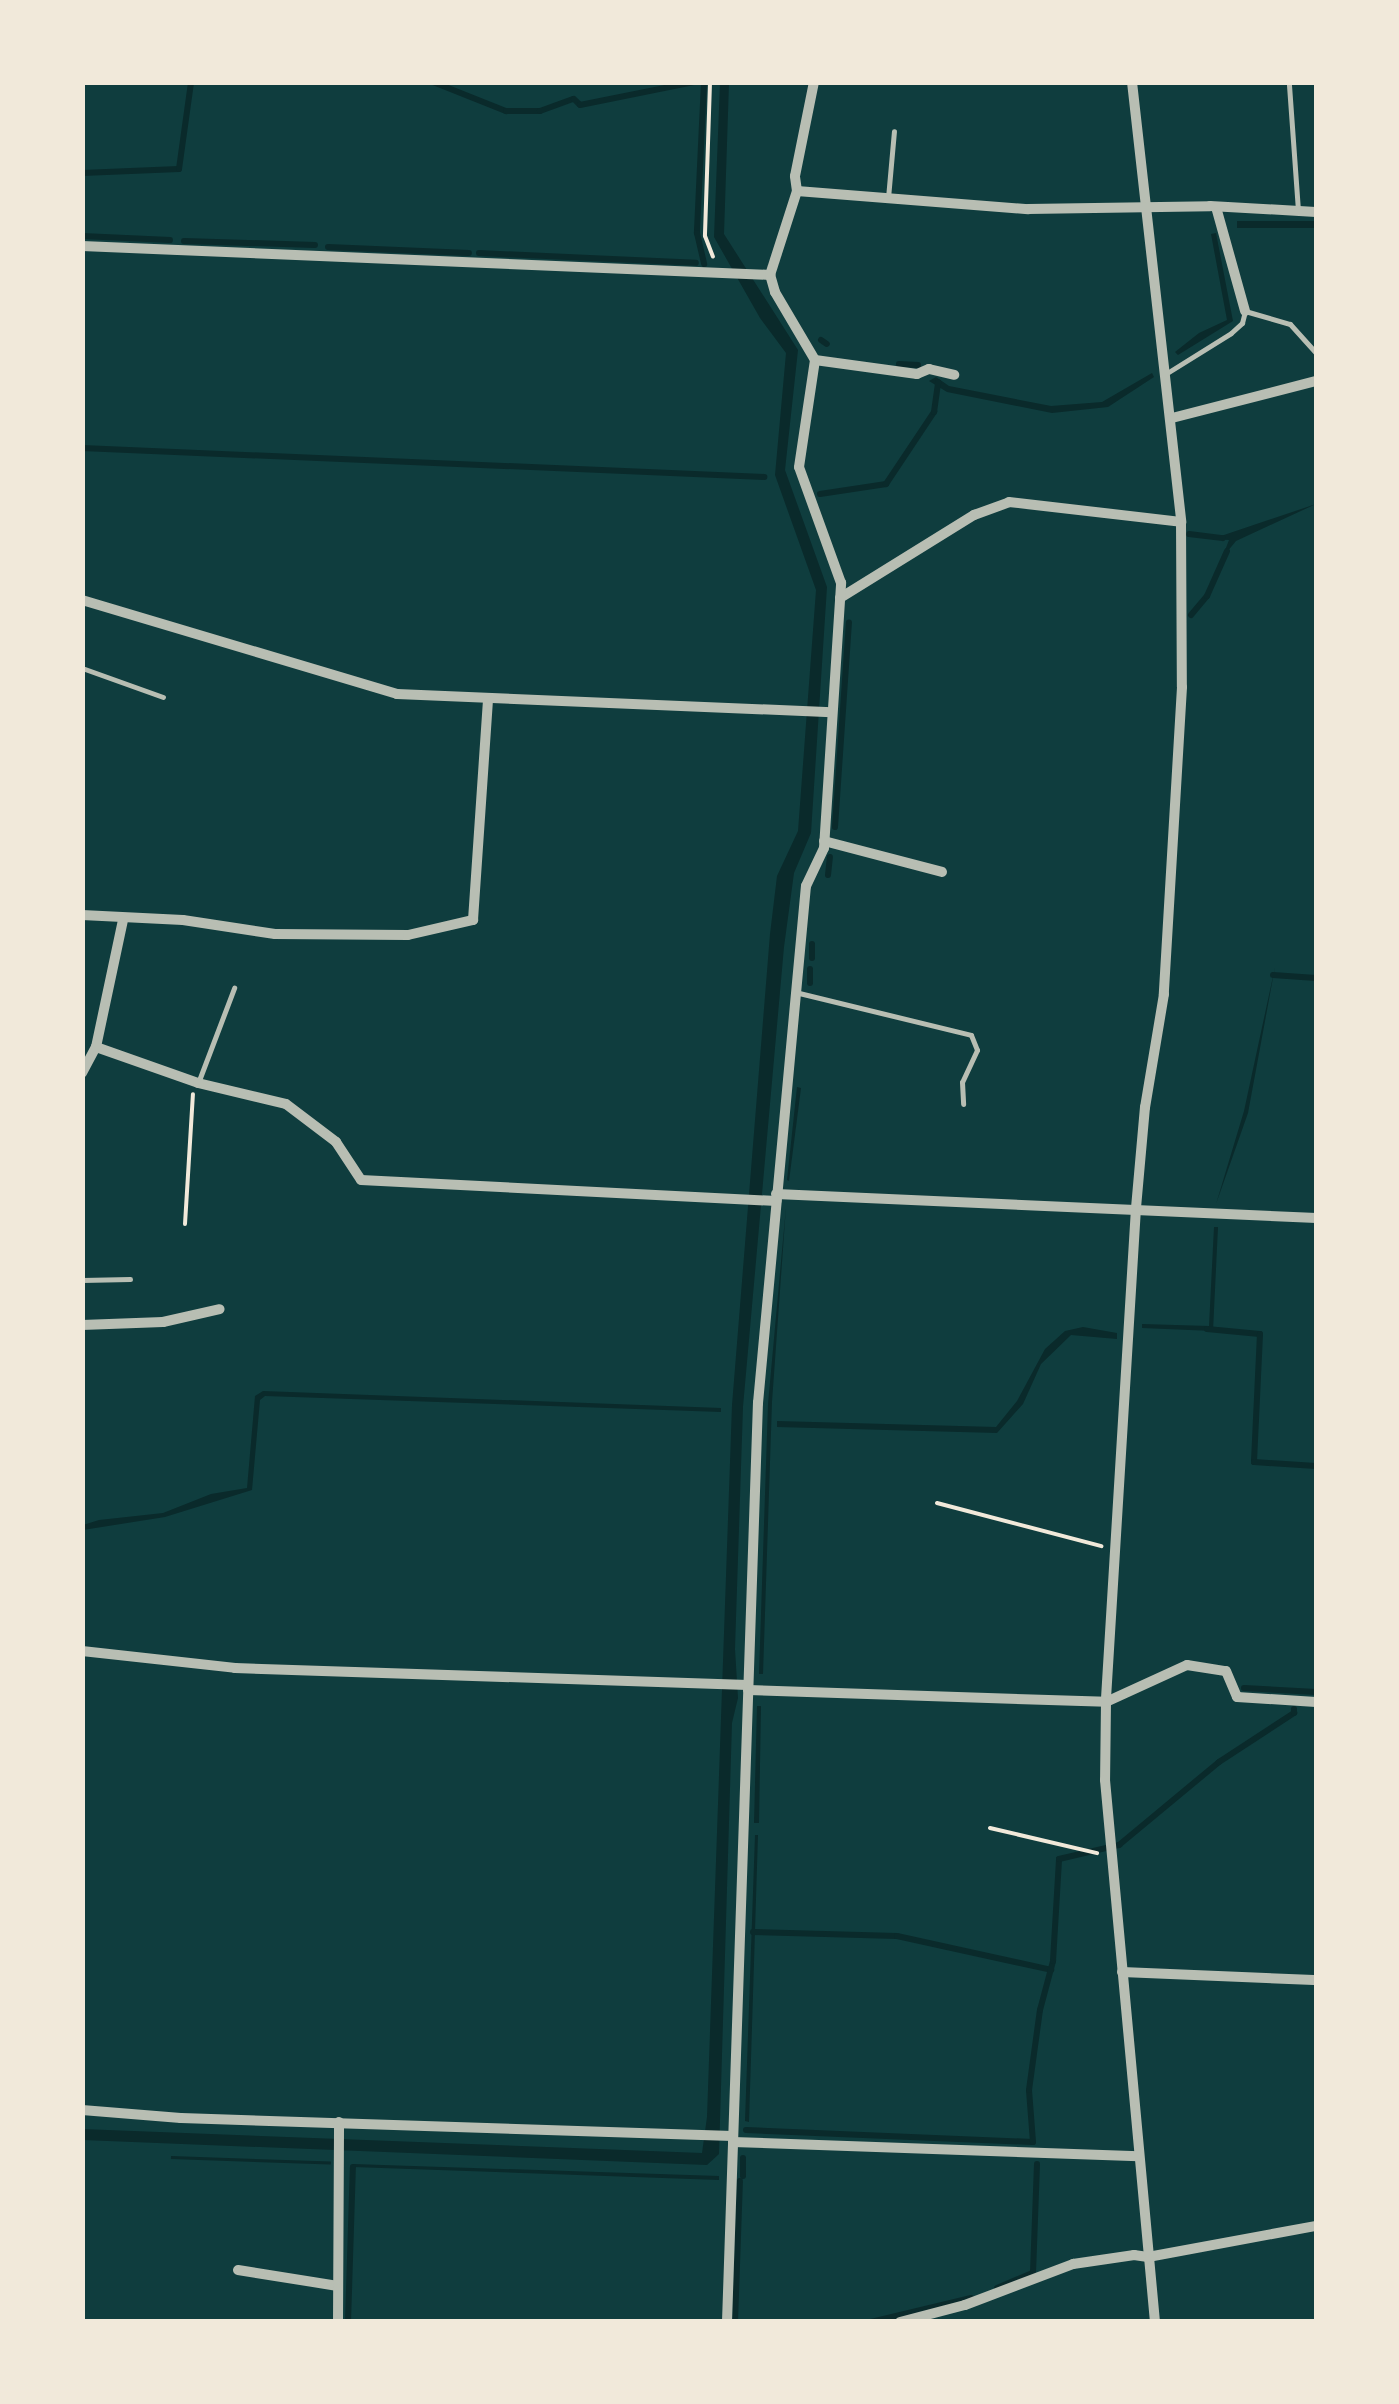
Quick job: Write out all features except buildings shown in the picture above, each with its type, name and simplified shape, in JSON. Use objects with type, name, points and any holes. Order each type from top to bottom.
[{"type":"street","points":[[727,2322],[729,2138],[758,1404],[806,886],[824,841],[827,711],[841,583],[799,467],[814,360],[775,292],[770,275],[796,191],[795,176],[814,82]]},
{"type":"street","points":[[1132,82],[1172,418],[1180,522],[1182,687],[1164,994],[1145,1108],[1136,1208],[1106,1702],[1111,1856],[1155,2322]]},
{"type":"street","points":[[796,191],[1028,209],[1216,206],[1316,212]]},
{"type":"street","points":[[1216,206],[1245,311]]},
{"type":"street","points":[[82,246],[770,275]]},
{"type":"street","points":[[814,360],[918,374],[929,368],[954,376]]},
{"type":"street","points":[[1172,418],[1316,381]]},
{"type":"street","points":[[840,598],[974,515],[1010,502],[1180,522]]},
{"type":"street","points":[[82,600],[397,694],[827,711]]},
{"type":"street","points":[[82,914],[123,920],[183,920],[276,934],[408,935],[472,920],[488,699]]},
{"type":"street","points":[[824,841],[942,872]]},
{"type":"street","points":[[82,1073],[96,1047],[123,920]]},
{"type":"street","points":[[96,1047],[196,1082],[286,1104],[336,1142],[361,1180],[1316,1218]]},
{"type":"street","points":[[82,1326],[163,1322],[220,1309]]},
{"type":"street","points":[[82,1652],[235,1668],[1106,1702],[1186,1665],[1226,1671],[1237,1697],[1316,1702]]},
{"type":"street","points":[[1122,1972],[1314,1980]]},
{"type":"street","points":[[82,2110],[1139,2156]]},
{"type":"street","points":[[338,2322],[339,2122]]},
{"type":"street","points":[[900,2322],[992,2296],[1073,2264],[1134,2255],[1148,2257],[1316,2226]]},
{"type":"street","points":[[238,2270],[338,2286]]},
{"type":"lane","points":[[1289,85],[1298,212]]},
{"type":"lane","points":[[888,198],[894,131]]},
{"type":"lane","points":[[1166,372],[1231,333],[1242,323],[1245,311],[1290,324],[1316,353]]},
{"type":"lane","points":[[82,668],[163,697]]},
{"type":"lane","points":[[196,1082],[234,988]]},
{"type":"lane","points":[[796,992],[971,1035],[976,1050],[962,1082],[963,1104]]},
{"type":"lane","points":[[82,1280],[130,1279]]},
{"type":"path","points":[[710,83],[705,236],[714,272]]},
{"type":"path","points":[[185,1224],[196,1082]]},
{"type":"path","points":[[936,1503],[1118,1548]]},
{"type":"path","points":[[990,1828],[1111,1856]]},
{"type":"water","points":[[720,83],[729,83],[724,234],[798,350],[785,470],[827,587],[811,833],[794,873],[784,947],[743,1407],[735,1649],[738,1698],[732,1723],[719,2154],[707,2165],[83,2140],[82,2129],[702,2153],[707,2117],[732,1405],[770,934],[777,876],[798,831],[816,590],[775,475],[786,353],[760,318],[714,237]]},
{"type":"water","points":[[1237,221],[1316,221],[1316,228],[1237,228]]},
{"type":"water","points":[[1216,233],[1233,321],[1178,355],[1175,352],[1199,333],[1227,320],[1211,234]]},
{"type":"water","points":[[1152,373],[1154,377],[1108,407],[1052,413],[947,392],[929,381],[936,377],[949,386],[1051,406],[1102,402]]},
{"type":"water","points":[[1316,504],[1236,541],[1222,558],[1229,540],[1218,537]]},
{"type":"water","points":[[1275,967],[1248,1113],[1216,1204],[1244,1111]]},
{"type":"water","points":[[797,1087],[801,1088],[789,1181],[787,1180]]},
{"type":"water","points":[[786,1207],[772,1402],[763,1674],[759,1674],[768,1404]]},
{"type":"water","points":[[1214,1227],[1218,1227],[1213,1331],[1142,1328],[1142,1324],[1209,1326]]},
{"type":"water","points":[[1083,1327],[1117,1333],[1117,1339],[1071,1335],[1041,1364],[1023,1404],[997,1433],[777,1427],[777,1421],[996,1427],[1017,1401],[1045,1349],[1065,1331]]},
{"type":"water","points":[[263,1391],[721,1408],[721,1412],[265,1396],[260,1400],[252,1490],[165,1517],[83,1530],[83,1525],[99,1520],[163,1513],[211,1494],[247,1488],[255,1396]]},
{"type":"water","points":[[757,1706],[761,1706],[759,1823],[754,1823]]},
{"type":"water","points":[[758,1835],[749,2122],[745,2121]]},
{"type":"water","points":[[171,2156],[331,2162],[331,2165]]},
{"type":"water","points":[[353,2167],[719,2176],[719,2180]]},
{"type":"waterway","points":[[82,173],[179,169],[191,82]]},
{"type":"waterway","points":[[433,82],[506,111],[540,111],[573,99]]},
{"type":"waterway","points":[[574,99],[580,105],[694,82]]},
{"type":"waterway","points":[[704,82],[697,233],[704,264]]},
{"type":"waterway","points":[[82,236],[170,240]]},
{"type":"waterway","points":[[184,241],[315,245]]},
{"type":"waterway","points":[[328,247],[469,253]]},
{"type":"waterway","points":[[479,253],[696,263]]},
{"type":"waterway","points":[[821,340],[827,344]]},
{"type":"waterway","points":[[899,364],[918,365]]},
{"type":"waterway","points":[[820,494],[886,484],[934,412],[938,382]]},
{"type":"waterway","points":[[82,448],[764,477]]},
{"type":"waterway","points":[[1189,534],[1223,538]]},
{"type":"waterway","points":[[1191,615],[1207,596],[1227,551]]},
{"type":"waterway","points":[[835,827],[849,622]]},
{"type":"waterway","points":[[828,875],[830,857]]},
{"type":"waterway","points":[[812,944],[812,958]]},
{"type":"waterway","points":[[810,969],[810,983]]},
{"type":"waterway","points":[[1273,975],[1316,978]]},
{"type":"waterway","points":[[1207,1329],[1260,1334],[1254,1462],[1316,1466]]},
{"type":"waterway","points":[[1244,1688],[1316,1692]]},
{"type":"waterway","points":[[746,2130],[1033,2142],[1029,2090],[1040,2010],[1053,1961],[1059,1859],[1119,1845],[1219,1762],[1294,1713],[1294,1709]]},
{"type":"waterway","points":[[753,1932],[897,1936],[1051,1970]]},
{"type":"waterway","points":[[743,2158],[743,2176]]},
{"type":"waterway","points":[[997,2288],[1033,2273],[1037,2164]]},
{"type":"waterway","points":[[348,2322],[353,2167]]},
{"type":"waterway","points":[[735,2322],[740,2181]]},
{"type":"waterway","points":[[871,2322],[971,2298]]}]
